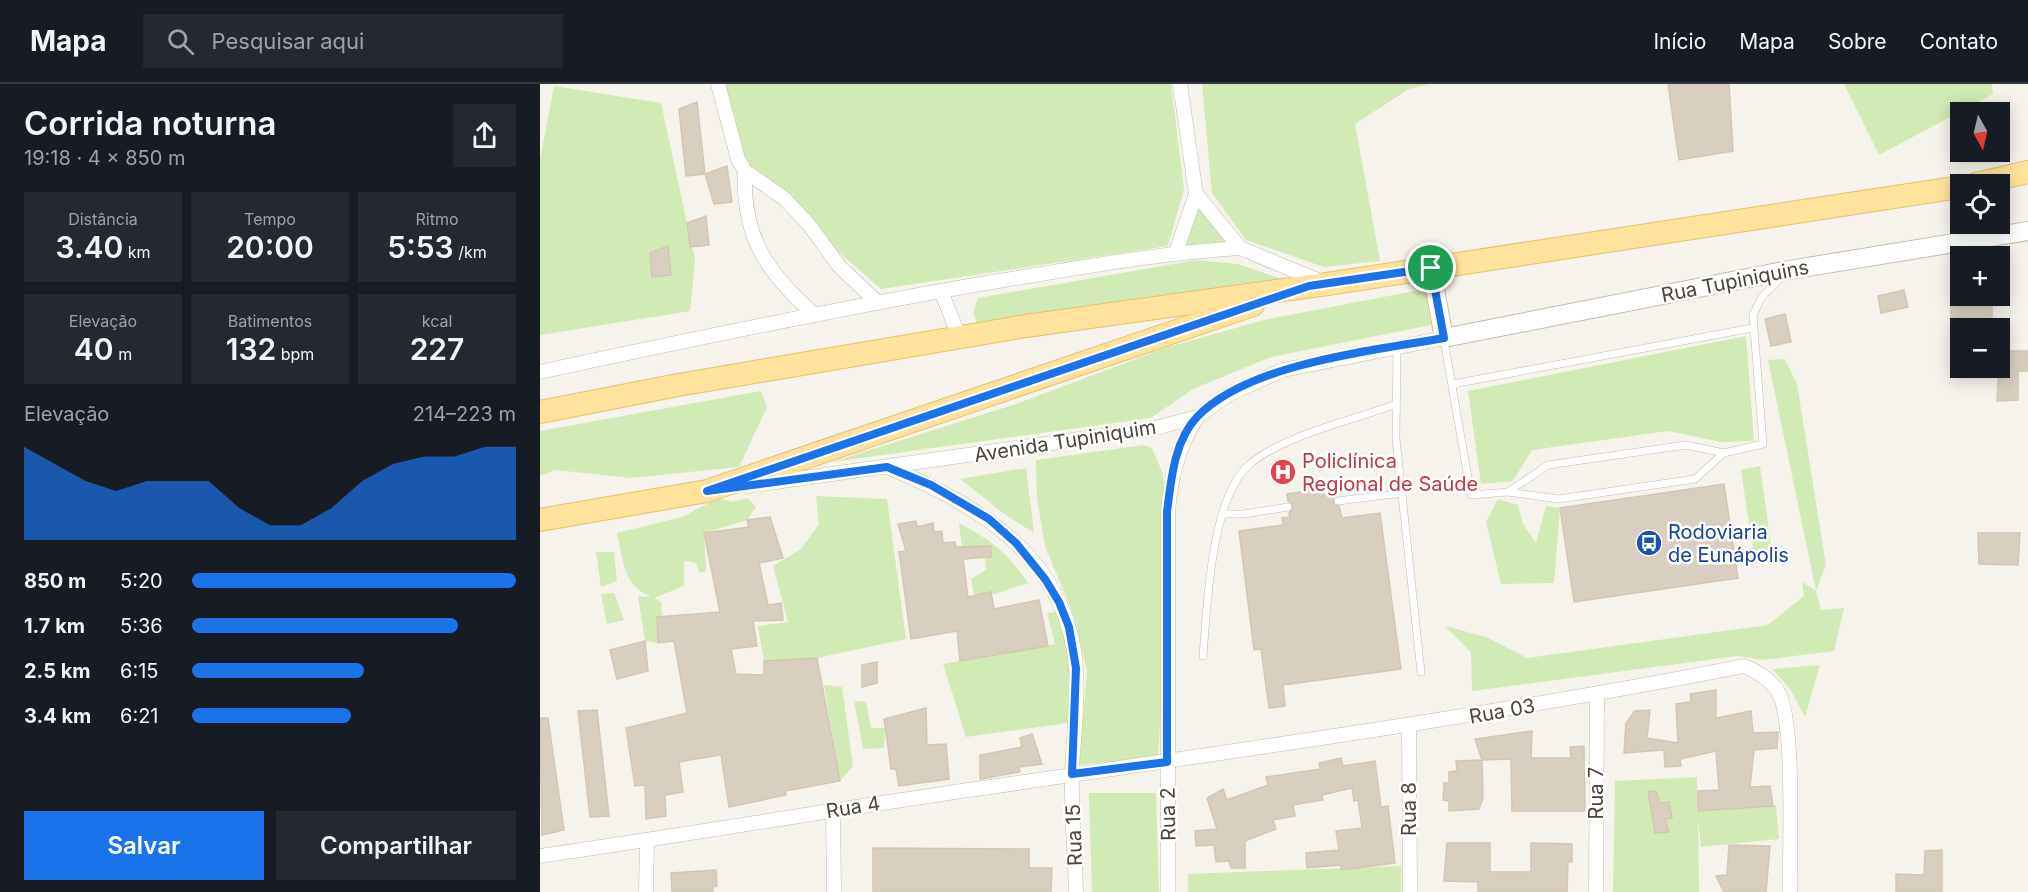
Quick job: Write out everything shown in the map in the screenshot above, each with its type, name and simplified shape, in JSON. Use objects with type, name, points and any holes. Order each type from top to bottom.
[{"type":"main road","points":[[2010,176],[2028,172]]},
{"type":"main road","points":[[2010,187],[2028,190]]},
{"type":"main road","points":[[540,412],[678,385],[1026,326],[1318,285],[1950,189]]},
{"type":"main road","points":[[540,520],[707,491],[1318,285]]},
{"type":"street","points":[[718,84],[738,159],[745,171],[784,199],[810,226],[839,266],[878,303]]},
{"type":"street","points":[[1176,252],[1196,194],[1180,84]]},
{"type":"street","points":[[745,171],[744,194],[748,216],[766,265],[777,280],[815,315]]},
{"type":"street","points":[[1196,194],[1240,248],[1318,285]]},
{"type":"street","name":"Rua Tupiniquins","points":[[1444,338],[1789,270],[2028,231]]},
{"type":"street","points":[[540,372],[941,291],[1176,252],[1240,248]]},
{"type":"street","points":[[1431,268],[1444,338]]},
{"type":"street","points":[[941,291],[960,339]]},
{"type":"street","name":"Avenida Tupiniquim","points":[[707,491],[1152,429],[1197,417],[1229,394],[1283,370],[1444,338]]},
{"type":"street","name":"Rua 2","points":[[1168,892],[1167,512],[1171,476],[1183,439],[1197,417]]},
{"type":"street","name":"Rua 15","points":[[887,467],[958,499],[989,519],[1016,543],[1052,589],[1069,627],[1076,668],[1072,774],[1076,892]]},
{"type":"street","name":"Rua 03","points":[[1167,762],[1409,727],[1597,695],[1744,666],[1759,673],[1778,690],[1789,739],[1790,892]]},
{"type":"street","name":"Rua 7","points":[[1596,892],[1597,695]]},
{"type":"street","name":"Rua 8","points":[[1409,727],[1410,892]]},
{"type":"street","name":"Rua 4","points":[[540,856],[833,809],[1167,762]]},
{"type":"street","points":[[833,809],[834,892]]},
{"type":"street","points":[[646,892],[647,840]]},
{"type":"lane","points":[[1508,492],[1548,465],[1686,445],[1724,453],[1763,444],[1752,315],[1761,298],[1789,270]]},
{"type":"lane","points":[[1454,384],[1752,328]]},
{"type":"lane","points":[[1444,338],[1454,384],[1471,495],[1508,492],[1559,499],[1695,479],[1724,453]]},
{"type":"lane","points":[[1397,347],[1396,439],[1421,672]]},
{"type":"lane","points":[[1203,656],[1207,599],[1222,514],[1227,495],[1238,475],[1264,454],[1300,437],[1396,404]]},
{"type":"lane","points":[[1338,501],[1402,493]]},
{"type":"lane","points":[[1222,514],[1244,514],[1288,507]]},
{"type":"green space","points":[[721,84],[1171,84],[1184,189],[1168,246],[881,289],[745,171]]},
{"type":"green space","points":[[1202,84],[1430,84],[1409,89],[1355,124],[1380,261],[1324,267],[1246,240],[1212,193]]},
{"type":"green space","points":[[1844,84],[1992,84],[1993,94],[1978,102],[1950,102],[1950,117],[1879,155]]},
{"type":"green space","points":[[554,86],[661,103],[695,260],[690,311],[540,335],[540,160]]},
{"type":"green space","points":[[1196,194],[1240,248],[1176,252]]},
{"type":"green space","points":[[1196,260],[1238,264],[1293,283],[980,330],[973,313],[978,298]]},
{"type":"green space","points":[[1425,289],[1431,325],[1271,357],[1193,389],[1151,418],[832,462],[1013,405],[1165,348],[1264,320]]},
{"type":"green space","points":[[1746,336],[1754,441],[1721,442],[1668,431],[1532,450],[1513,481],[1481,484],[1468,391]]},
{"type":"green space","points":[[1785,359],[1797,384],[1826,565],[1816,591],[1768,360]]},
{"type":"green space","points":[[761,391],[767,407],[739,467],[631,478],[555,470],[540,476],[540,431]]},
{"type":"green space","points":[[1144,445],[1152,448],[1163,474],[1169,554],[1158,758],[1079,765],[1087,671],[1072,611],[1045,546],[1037,498],[1036,460]]},
{"type":"green space","points":[[1760,466],[1773,559],[1753,551],[1741,470]]},
{"type":"green space","points":[[1026,468],[1034,533],[1003,513],[960,479]]},
{"type":"green space","points":[[816,496],[887,499],[906,639],[817,658],[764,661],[758,626],[788,622],[773,566],[801,549],[819,524]]},
{"type":"green space","points":[[718,498],[731,502],[747,498],[756,507],[747,520],[704,533],[706,571],[700,573],[696,563],[684,561],[684,586],[654,598],[661,602],[662,617],[657,618],[658,643],[645,641],[638,596],[651,597],[635,586],[630,579],[623,562],[617,533],[682,517]]},
{"type":"green space","points":[[1498,499],[1518,505],[1523,524],[1536,543],[1546,506],[1560,508],[1554,583],[1501,584],[1486,522]]},
{"type":"green space","points":[[959,523],[998,548],[1028,583],[995,594],[974,594],[971,579],[986,570],[985,556],[976,547],[962,547]]},
{"type":"green space","points":[[596,552],[614,552],[617,581],[601,587]]},
{"type":"green space","points":[[1802,582],[1816,591],[1821,610],[1844,608],[1834,651],[1763,660],[1738,656],[1472,691],[1471,652],[1445,626],[1486,637],[1527,658],[1768,625],[1804,596]]},
{"type":"green space","points":[[614,593],[624,620],[607,624],[601,594]]},
{"type":"green space","points":[[1056,612],[1068,655],[1070,692],[1068,723],[966,737],[943,664],[1055,644],[1047,613]]},
{"type":"green space","points":[[1820,665],[1805,717],[1791,690],[1772,669]]},
{"type":"green space","points":[[824,685],[842,687],[853,766],[840,781]]},
{"type":"green space","points":[[854,701],[866,702],[871,728],[885,728],[884,748],[863,749]]},
{"type":"green space","points":[[1697,777],[1698,811],[1776,805],[1779,839],[1701,847],[1698,818],[1699,892],[1613,892],[1615,781]]},
{"type":"green space","points":[[1089,793],[1156,793],[1159,892],[1092,892]]},
{"type":"green space","points":[[1401,866],[1401,892],[1188,892],[1188,874]]},
{"type":"building","points":[[1668,84],[1729,84],[1733,151],[1679,160]]},
{"type":"building","points":[[697,102],[705,174],[686,176],[679,109]]},
{"type":"building","points":[[727,166],[732,202],[714,204],[705,174]]},
{"type":"building","points":[[706,216],[709,245],[690,247],[687,223]]},
{"type":"building","points":[[668,246],[671,275],[652,277],[650,253]]},
{"type":"building","points":[[1904,290],[1908,307],[1881,313],[1878,296]]},
{"type":"building","points":[[1951,306],[1992,306],[1992,318],[1951,318]]},
{"type":"building","points":[[1785,314],[1791,342],[1771,346],[1765,319]]},
{"type":"building","points":[[2010,351],[2028,351],[2028,371],[2018,371],[2018,400],[1997,401],[1998,378],[2010,378]]},
{"type":"building","name":"Rodoviaria de Eunápolis","points":[[1724,484],[1738,578],[1574,602],[1560,508]]},
{"type":"building","points":[[1337,487],[1338,495],[1333,502],[1339,506],[1342,518],[1380,513],[1401,669],[1283,685],[1285,706],[1269,708],[1261,649],[1254,650],[1239,531],[1283,525],[1282,518],[1290,517],[1289,513],[1293,508],[1292,503],[1288,501],[1287,494]]},
{"type":"building","points":[[770,517],[783,558],[759,563],[768,605],[781,603],[783,620],[753,621],[757,646],[731,649],[736,674],[764,675],[764,661],[817,658],[840,781],[785,791],[786,795],[729,807],[721,755],[679,762],[683,792],[665,795],[666,816],[646,819],[645,785],[635,786],[626,728],[687,713],[674,641],[658,643],[657,617],[720,612],[704,533],[749,527],[747,520]]},
{"type":"building","points":[[916,521],[917,527],[933,523],[934,532],[942,531],[943,543],[955,542],[956,547],[991,546],[991,557],[963,559],[968,597],[991,592],[994,609],[1039,600],[1048,646],[960,661],[957,631],[911,639],[899,552],[906,551],[898,524]]},
{"type":"building","points":[[1978,533],[2020,533],[2018,565],[1979,564]]},
{"type":"building","points":[[645,641],[648,671],[617,679],[610,650]]},
{"type":"building","points":[[877,662],[877,683],[862,687],[862,665]]},
{"type":"building","points":[[1716,690],[1716,718],[1751,711],[1753,733],[1778,732],[1777,748],[1754,750],[1750,787],[1770,786],[1773,806],[1698,811],[1698,791],[1719,790],[1716,751],[1680,759],[1681,766],[1665,767],[1664,750],[1624,753],[1626,723],[1635,711],[1650,710],[1647,738],[1678,743],[1676,704],[1691,702],[1690,694]]},
{"type":"building","points":[[926,708],[927,745],[946,744],[949,779],[899,786],[896,769],[891,769],[884,719]]},
{"type":"building","points":[[597,710],[609,816],[590,817],[578,711]]},
{"type":"building","points":[[540,718],[548,718],[564,830],[542,835]]},
{"type":"building","points":[[1532,731],[1531,758],[1571,758],[1570,747],[1584,746],[1585,811],[1512,811],[1511,759],[1482,760],[1475,739]]},
{"type":"building","points":[[1032,734],[1042,764],[1019,767],[1020,772],[980,779],[980,755],[1022,747],[1020,738]]},
{"type":"building","points":[[1341,758],[1343,766],[1375,761],[1381,807],[1388,806],[1395,863],[1341,870],[1341,865],[1307,868],[1306,853],[1339,850],[1336,831],[1362,828],[1358,800],[1354,801],[1352,788],[1322,795],[1323,800],[1293,805],[1295,816],[1273,820],[1276,829],[1245,841],[1245,868],[1231,868],[1229,861],[1216,862],[1214,845],[1196,846],[1195,831],[1217,829],[1207,798],[1223,789],[1227,800],[1268,785],[1266,777],[1320,769],[1319,763]]},
{"type":"building","points":[[1482,760],[1483,798],[1479,809],[1449,811],[1449,801],[1443,800],[1444,783],[1449,783],[1449,772],[1457,771],[1456,761]]},
{"type":"building","points":[[1656,791],[1660,803],[1669,802],[1672,818],[1665,819],[1669,832],[1655,833],[1648,792]]},
{"type":"building","points":[[1447,843],[1490,843],[1490,872],[1531,872],[1531,843],[1572,844],[1572,862],[1568,862],[1567,892],[1478,892],[1478,882],[1444,881]]},
{"type":"building","points":[[1729,845],[1770,846],[1766,892],[1724,892],[1716,876],[1727,875]]},
{"type":"building","points":[[873,848],[1029,849],[1029,868],[1052,868],[1051,892],[873,892]]},
{"type":"building","points":[[1942,850],[1942,892],[1896,892],[1896,874],[1924,875],[1925,851]]},
{"type":"building","points":[[716,870],[717,886],[713,887],[713,892],[672,892],[671,873]]},
{"type":"place","name":"Policlínica Regional de Saúde","points":[[1283,472]]},
{"type":"place","name":"Rodoviaria de Eunápolis","points":[[1649,543]]},
{"type":"route","points":[[1431,268],[1444,338],[1354,354],[1283,370],[1251,382],[1229,394],[1197,417],[1183,439],[1171,476],[1167,512],[1169,566],[1167,762],[1072,774],[1076,668],[1069,627],[1059,602],[1035,565],[1016,543],[989,519],[958,499],[887,467],[707,491],[1309,286],[1431,268]]}]
